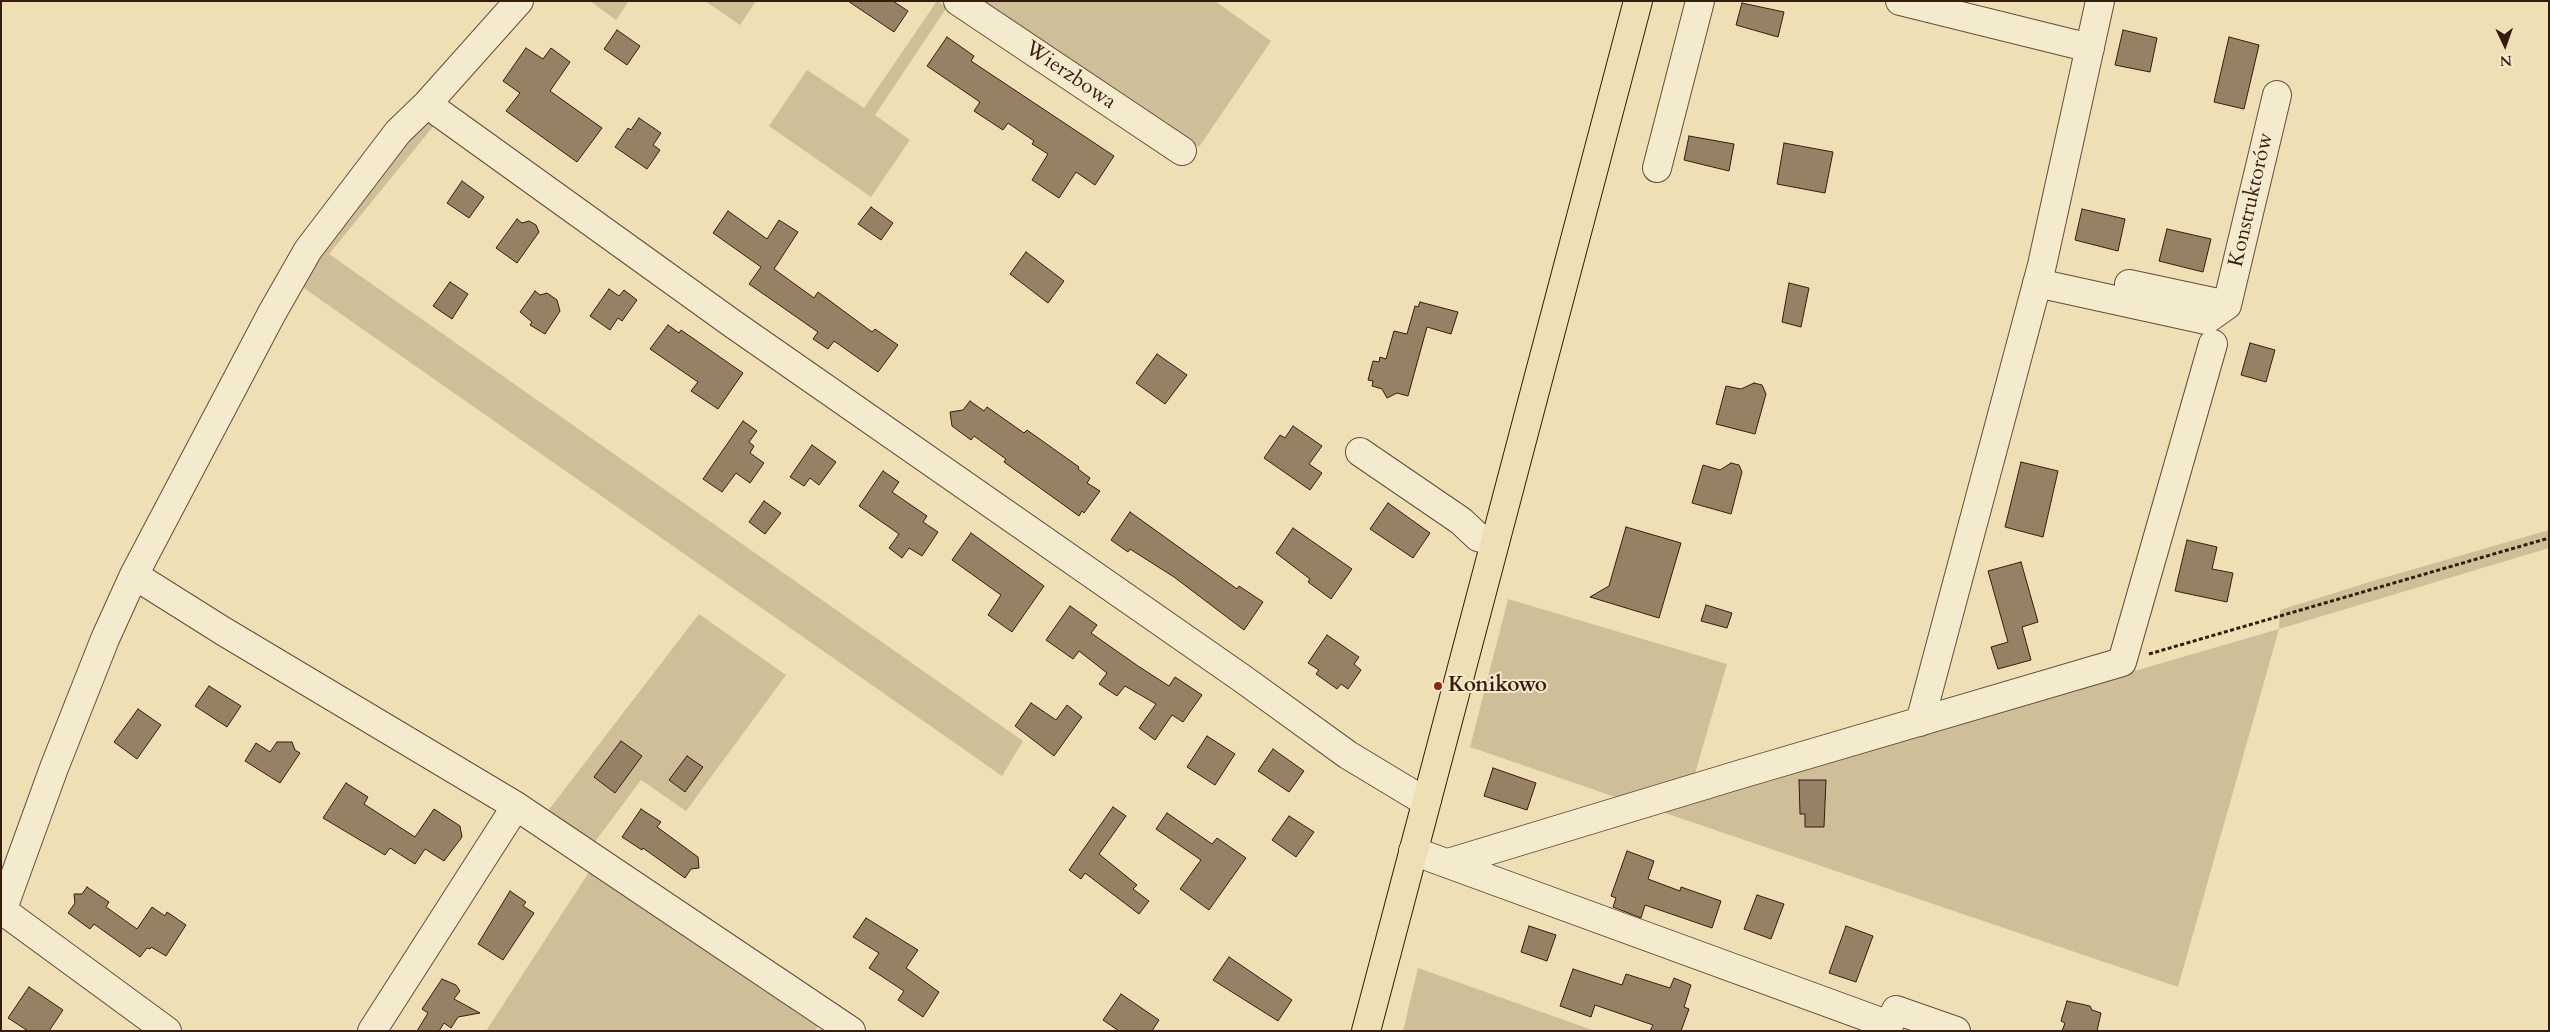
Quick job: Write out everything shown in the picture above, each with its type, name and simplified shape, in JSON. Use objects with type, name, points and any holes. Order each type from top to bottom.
[{"type":"main road","points":[[1366,1031],[1638,1]]},
{"type":"street","points":[[168,1031],[2,912],[61,749],[105,639],[134,575],[272,313],[308,250],[398,132],[427,104],[519,1]]},
{"type":"street","name":"Wierzbowa","points":[[958,1],[1182,151]]},
{"type":"street","points":[[1657,168],[1700,1]]},
{"type":"street","points":[[1900,1],[2090,48]]},
{"type":"street","points":[[1920,722],[2039,274],[2100,1]]},
{"type":"street","name":"Konstruktorów","points":[[2039,274],[2206,320],[2227,305],[2277,95]]},
{"type":"street","points":[[427,104],[733,324],[1226,667],[1348,755],[1416,796],[1427,799]]},
{"type":"street","points":[[1448,863],[2122,662],[2213,344]]},
{"type":"street","points":[[1360,452],[1461,521],[1478,537],[1495,542]]},
{"type":"street","points":[[134,575],[223,631],[516,806],[851,1031]]},
{"type":"street","points":[[372,1031],[516,806]]},
{"type":"street","points":[[1413,851],[1889,1025],[1896,1010],[1956,1031]]},
{"type":"path","points":[[2122,662],[2549,538]]},
{"type":"shaded area","points":[[590,1],[629,1],[616,20]]},
{"type":"shaded area","points":[[705,1],[756,1],[740,25]]},
{"type":"shaded area","points":[[937,1],[947,7],[875,115],[910,140],[871,197],[769,126],[807,70],[864,108]]},
{"type":"shaded area","points":[[978,1],[1215,1],[1271,41],[1199,147]]},
{"type":"shaded area","points":[[425,121],[436,123],[329,254],[1023,741],[1002,776],[298,284],[318,250]]},
{"type":"shaded area","points":[[2549,530],[2549,548],[2279,629],[2280,610]]},
{"type":"shaded area","points":[[1508,599],[1727,664],[1693,780],[1624,800],[1470,747]]},
{"type":"shaded area","points":[[699,614],[786,675],[686,811],[641,780],[591,847],[544,816]]},
{"type":"shaded area","points":[[2279,629],[2178,987],[1656,810]]},
{"type":"shaded area","points":[[591,869],[821,1021],[815,1031],[486,1031]]},
{"type":"shaded area","points":[[1418,968],[1595,1031],[1403,1031]]},
{"type":"building","points":[[848,1],[893,1],[908,11],[894,32]]},
{"type":"building","points":[[1742,3],[1784,12],[1778,37],[1736,25]]},
{"type":"building","points":[[617,30],[640,46],[627,65],[604,49]]},
{"type":"building","points":[[2123,30],[2157,38],[2150,72],[2115,65]]},
{"type":"building","points":[[947,37],[974,56],[971,61],[1114,156],[1095,185],[1076,172],[1059,198],[1032,180],[1048,154],[1032,144],[1034,141],[1008,123],[1003,130],[974,111],[980,102],[927,66]]},
{"type":"building","points":[[2229,37],[2259,45],[2244,109],[2214,102]]},
{"type":"building","points":[[526,48],[543,59],[551,48],[570,62],[550,91],[602,128],[577,162],[506,111],[520,93],[503,81]]},
{"type":"building","points":[[639,118],[661,133],[653,145],[660,150],[647,169],[615,147],[628,128],[631,130]]},
{"type":"building","points":[[1689,136],[1734,144],[1729,171],[1684,160]]},
{"type":"building","points":[[1784,143],[1833,152],[1825,193],[1777,184]]},
{"type":"building","points":[[462,181],[484,197],[469,218],[447,203]]},
{"type":"building","points":[[871,207],[893,223],[881,240],[858,224]]},
{"type":"building","points":[[2082,209],[2125,219],[2118,251],[2075,240]]},
{"type":"building","points":[[728,211],[767,239],[779,220],[798,232],[774,269],[814,298],[818,292],[872,332],[875,329],[898,345],[878,372],[834,341],[828,349],[813,339],[818,332],[749,284],[761,267],[713,233]]},
{"type":"building","points":[[517,219],[522,223],[529,221],[536,225],[539,232],[517,263],[496,248]]},
{"type":"building","points":[[2167,229],[2211,239],[2203,272],[2159,261]]},
{"type":"building","points":[[1026,252],[1064,281],[1048,303],[1010,274]]},
{"type":"building","points":[[450,282],[468,294],[452,319],[433,306]]},
{"type":"building","points":[[1789,283],[1809,288],[1801,327],[1782,322]]},
{"type":"building","points":[[609,289],[619,296],[624,290],[637,300],[622,321],[618,318],[610,330],[590,316]]},
{"type":"building","points":[[535,291],[540,295],[547,293],[557,300],[560,311],[545,334],[530,325],[532,322],[520,312]]},
{"type":"building","points":[[1420,302],[1458,312],[1451,334],[1427,327],[1408,396],[1397,393],[1387,398],[1382,389],[1372,386],[1373,381],[1368,380],[1373,361],[1379,362],[1380,357],[1386,359],[1394,331],[1407,334],[1415,306],[1418,307]]},
{"type":"building","points":[[668,325],[679,333],[681,330],[743,373],[718,409],[691,391],[698,382],[650,349]]},
{"type":"building","points":[[2250,343],[2275,350],[2266,382],[2241,375]]},
{"type":"building","points":[[1157,354],[1187,375],[1165,404],[1136,383]]},
{"type":"building","points":[[1754,383],[1762,385],[1766,394],[1755,434],[1716,424],[1726,386],[1741,389]]},
{"type":"building","points":[[970,401],[984,411],[987,407],[1024,433],[1027,430],[1079,467],[1078,469],[1090,478],[1087,483],[1100,491],[1084,513],[1082,511],[1079,516],[1004,462],[1006,459],[974,436],[971,440],[952,426],[950,412],[963,410]]},
{"type":"building","points":[[743,421],[757,431],[749,442],[754,446],[750,453],[764,463],[750,483],[736,473],[722,492],[703,479]]},
{"type":"building","points":[[1293,426],[1322,446],[1309,464],[1322,473],[1310,490],[1264,458],[1280,435],[1285,438]]},
{"type":"building","points":[[812,445],[836,462],[819,485],[810,478],[804,486],[790,477]]},
{"type":"building","points":[[2021,462],[2058,471],[2043,537],[2005,527]]},
{"type":"building","points":[[1731,463],[1739,465],[1742,472],[1731,514],[1692,503],[1703,465],[1720,470]]},
{"type":"building","points":[[883,471],[899,482],[892,492],[927,516],[923,522],[938,532],[922,556],[909,548],[902,558],[889,548],[899,534],[859,506]]},
{"type":"building","points":[[764,501],[781,513],[765,534],[749,522]]},
{"type":"building","points":[[1388,503],[1430,533],[1413,558],[1370,529]]},
{"type":"building","points":[[1130,512],[1237,589],[1239,586],[1263,602],[1244,630],[1174,577],[1130,549],[1128,552],[1111,540]]},
{"type":"building","points":[[1626,527],[1681,543],[1659,618],[1590,597],[1609,586]]},
{"type":"building","points":[[1293,528],[1352,569],[1331,599],[1308,582],[1310,579],[1276,553]]},
{"type":"building","points":[[971,533],[1044,586],[1012,632],[988,615],[1001,595],[952,560]]},
{"type":"building","points":[[2187,540],[2217,547],[2212,569],[2233,573],[2227,602],[2175,591]]},
{"type":"building","points":[[2021,562],[2038,622],[2022,627],[2031,660],[1998,669],[1991,647],[2008,642],[1988,571]]},
{"type":"building","points":[[1706,605],[1732,613],[1727,628],[1701,621]]},
{"type":"building","points":[[1070,606],[1097,625],[1091,633],[1138,666],[1169,686],[1175,677],[1202,695],[1183,722],[1172,715],[1155,740],[1139,728],[1156,704],[1125,686],[1117,696],[1099,684],[1107,673],[1079,651],[1073,659],[1046,640]]},
{"type":"building","points":[[1327,635],[1359,657],[1354,664],[1361,670],[1348,689],[1341,684],[1337,689],[1316,674],[1319,670],[1308,663]]},
{"type":"building","points":[[209,686],[241,706],[227,727],[195,706]]},
{"type":"building","points":[[1031,703],[1056,720],[1067,705],[1082,717],[1054,756],[1015,726]]},
{"type":"building","points":[[138,709],[161,725],[137,759],[114,742]]},
{"type":"building","points":[[1207,736],[1235,754],[1215,785],[1187,767]]},
{"type":"building","points":[[621,741],[642,756],[615,793],[594,777]]},
{"type":"building","points":[[277,742],[292,742],[295,750],[300,753],[280,783],[245,761],[256,743],[270,752]]},
{"type":"building","points":[[1273,749],[1304,771],[1289,792],[1258,771]]},
{"type":"building","points":[[687,756],[703,767],[685,792],[669,780]]},
{"type":"building","points":[[1493,768],[1536,783],[1527,810],[1484,796]]},
{"type":"building","points":[[1799,780],[1826,780],[1824,827],[1805,827],[1805,814],[1800,814]]},
{"type":"building","points":[[346,783],[368,797],[364,804],[415,837],[434,809],[460,826],[462,837],[444,861],[425,849],[415,864],[390,848],[385,855],[323,818]]},
{"type":"building","points":[[1113,807],[1126,816],[1099,854],[1137,885],[1133,889],[1149,901],[1139,914],[1085,873],[1081,879],[1069,870]]},
{"type":"building","points":[[641,809],[661,822],[657,827],[698,857],[699,868],[691,869],[685,878],[643,848],[642,850],[622,837]]},
{"type":"building","points":[[1167,813],[1212,844],[1217,838],[1246,858],[1209,910],[1180,889],[1201,860],[1156,829]]},
{"type":"building","points":[[1289,816],[1314,832],[1296,857],[1272,840]]},
{"type":"building","points":[[1627,851],[1654,861],[1648,879],[1680,891],[1681,887],[1721,901],[1712,928],[1645,905],[1641,918],[1613,907],[1616,898],[1611,896]]},
{"type":"building","points":[[87,887],[109,902],[106,907],[137,929],[152,907],[165,916],[167,912],[186,925],[166,956],[151,947],[150,949],[147,948],[140,957],[94,924],[90,929],[68,913],[75,903],[74,894],[82,894]]},
{"type":"building","points":[[510,891],[526,902],[523,906],[534,913],[503,960],[478,944]]},
{"type":"building","points":[[1757,895],[1784,904],[1771,939],[1744,929]]},
{"type":"building","points":[[866,918],[918,950],[906,968],[939,992],[923,1017],[898,1000],[904,991],[869,968],[879,953],[853,937]]},
{"type":"building","points":[[1529,926],[1556,935],[1547,961],[1521,952]]},
{"type":"building","points":[[1846,926],[1873,936],[1856,982],[1829,973]]},
{"type":"building","points":[[1229,957],[1292,1000],[1278,1021],[1213,980]]},
{"type":"building","points":[[1573,969],[1622,985],[1626,974],[1670,988],[1674,978],[1691,985],[1684,1007],[1689,1009],[1681,1031],[1650,1031],[1653,1025],[1595,1005],[1591,1017],[1560,1006]]},
{"type":"building","points":[[442,979],[456,985],[460,991],[454,999],[480,1013],[458,1017],[451,1028],[444,1023],[439,1031],[417,1031],[428,1013],[422,1009]]},
{"type":"building","points":[[29,987],[63,1010],[49,1031],[28,1031],[8,1018]]},
{"type":"building","points":[[1121,994],[1159,1020],[1152,1031],[1119,1031],[1103,1020]]},
{"type":"building","points":[[2067,1001],[2090,1006],[2092,1010],[2101,1013],[2097,1031],[2062,1031],[2065,1023],[2061,1021]]},
{"type":"place","name":"Konikowo","points":[[1438,686]]}]
